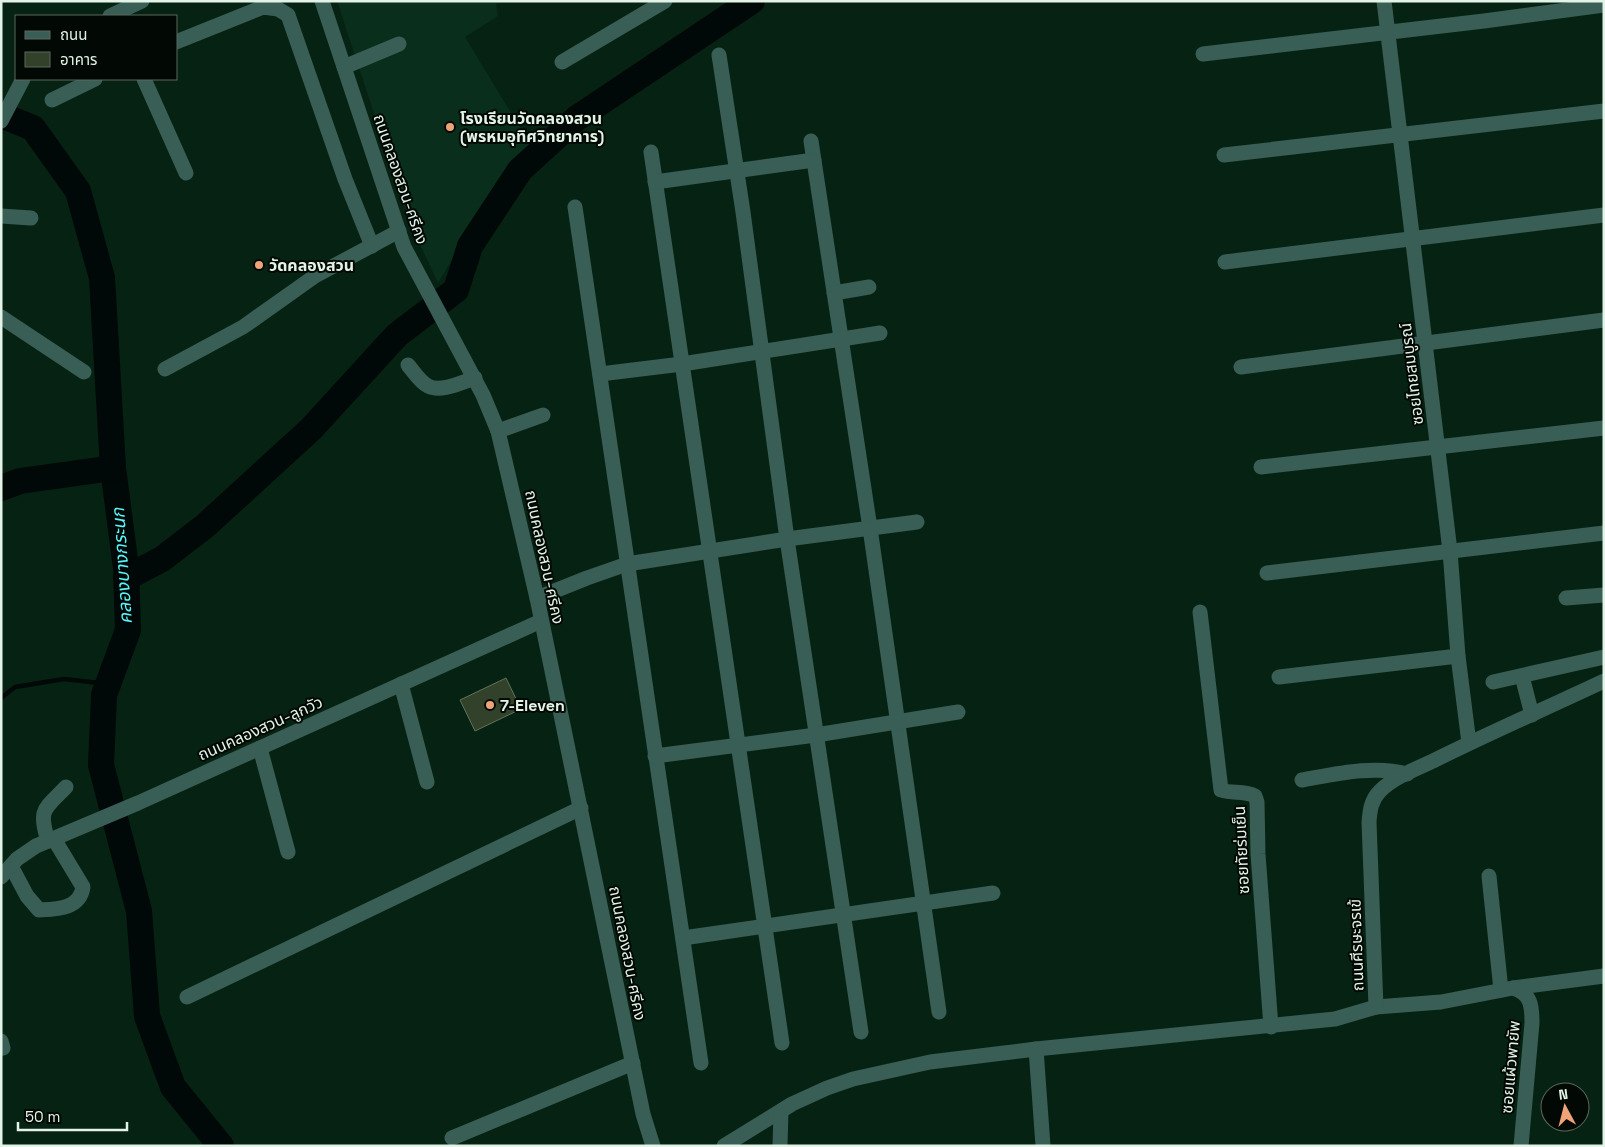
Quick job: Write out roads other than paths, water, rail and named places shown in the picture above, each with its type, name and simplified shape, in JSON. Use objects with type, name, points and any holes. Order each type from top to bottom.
[{"type":"street","points":[[117,11],[142,1]]},
{"type":"street","name":"ถนนคลองสวน-ศรีคง","points":[[322,1],[404,247],[484,395],[498,431],[537,598],[643,1114],[653,1146]]},
{"type":"street","points":[[562,62],[665,1]]},
{"type":"street","name":"ซอยไทยสมบูรณ์","points":[[1384,1],[1450,551],[1458,656],[1469,743]]},
{"type":"street","points":[[1203,54],[1604,5]]},
{"type":"street","points":[[178,41],[263,8],[278,9],[288,15],[345,179],[372,246]]},
{"type":"street","points":[[344,67],[399,44]]},
{"type":"street","points":[[719,55],[737,171],[787,539],[861,1032]]},
{"type":"street","points":[[1,121],[22,80]]},
{"type":"street","points":[[52,100],[93,80]]},
{"type":"street","points":[[144,80],[186,173]]},
{"type":"street","points":[[1224,155],[1604,111]]},
{"type":"street","points":[[811,141],[870,528],[939,1012]]},
{"type":"street","points":[[651,152],[782,1043]]},
{"type":"street","points":[[655,182],[814,160]]},
{"type":"street","points":[[575,207],[701,1063]]},
{"type":"street","points":[[1225,262],[1604,215]]},
{"type":"street","points":[[1,216],[31,218]]},
{"type":"street","points":[[165,369],[243,327],[315,276],[399,231]]},
{"type":"street","points":[[834,293],[870,287]]},
{"type":"street","points":[[1,318],[84,372]]},
{"type":"street","points":[[1241,366],[1604,320]]},
{"type":"street","points":[[600,374],[682,364],[880,333]]},
{"type":"street","points":[[408,365],[426,385],[432,387],[445,387],[474,378]]},
{"type":"street","points":[[498,431],[543,415]]},
{"type":"street","points":[[1261,467],[1604,428]]},
{"type":"street","points":[[537,598],[627,564],[787,539],[917,522]]},
{"type":"street","points":[[1267,573],[1604,533]]},
{"type":"street","points":[[1566,598],[1604,595]]},
{"type":"street","name":"ซอยทัยร่มเย็น","points":[[1200,612],[1221,790],[1229,793],[1248,792],[1255,796],[1257,802],[1258,854],[1271,1027]]},
{"type":"street","name":"ถนนคลองสวน-ลูกวัว","points":[[6,872],[17,859],[36,846],[138,803],[541,620]]},
{"type":"street","points":[[1279,677],[1458,656]]},
{"type":"street","points":[[1493,682],[1604,657]]},
{"type":"street","points":[[1522,676],[1532,714]]},
{"type":"street","name":"ถนนศีรษะจรเข้","points":[[1036,1049],[1271,1027],[1334,1019],[1376,1007],[1369,822],[1373,798],[1382,789],[1407,774],[1469,743],[1604,681]]},
{"type":"street","points":[[401,684],[427,782]]},
{"type":"street","points":[[655,756],[816,735],[958,712]]},
{"type":"street","points":[[260,748],[288,852]]},
{"type":"street","points":[[1302,780],[1372,770],[1392,770],[1407,774]]},
{"type":"street","points":[[6,872],[39,910],[66,908],[80,898],[84,887],[51,840],[42,816],[45,809],[66,787]]},
{"type":"street","points":[[187,997],[581,808]]},
{"type":"street","points":[[1489,876],[1507,989]]},
{"type":"street","points":[[683,938],[993,893]]},
{"type":"street","points":[[1376,1007],[1441,1002],[1507,989],[1604,976]]},
{"type":"street","name":"ซอยแผ้วพายัพ","points":[[1507,989],[1522,991],[1530,1003],[1532,1011],[1521,1146]]},
{"type":"street","points":[[724,1146],[792,1104],[852,1079],[930,1062],[1036,1049],[1043,1146]]},
{"type":"street","points":[[452,1138],[633,1063]]},
{"type":"street","points":[[780,1146],[781,1111]]},
{"type":"waterway","points":[[126,578],[162,559],[205,526],[311,429],[397,335],[456,290],[470,246],[520,170],[577,118],[752,1]]},
{"type":"waterway","name":"คลองบางกระนก","points":[[1,115],[33,128],[78,191],[102,278],[113,468],[126,568],[128,630],[104,695],[101,765],[139,911],[147,1016],[173,1087],[221,1146]]},
{"type":"waterway","points":[[1,488],[20,481],[113,468]]},
{"type":"waterway","points":[[1,698],[15,687],[64,679],[108,684]]},
{"type":"place","name":"โรงเรียนวัดคลองสวน (พรหมอุทิศวิทยาคาร)","points":[[450,127]]},
{"type":"place","name":"วัดคลองสวน","points":[[259,265]]},
{"type":"place","name":"7-Eleven","points":[[490,705]]}]
